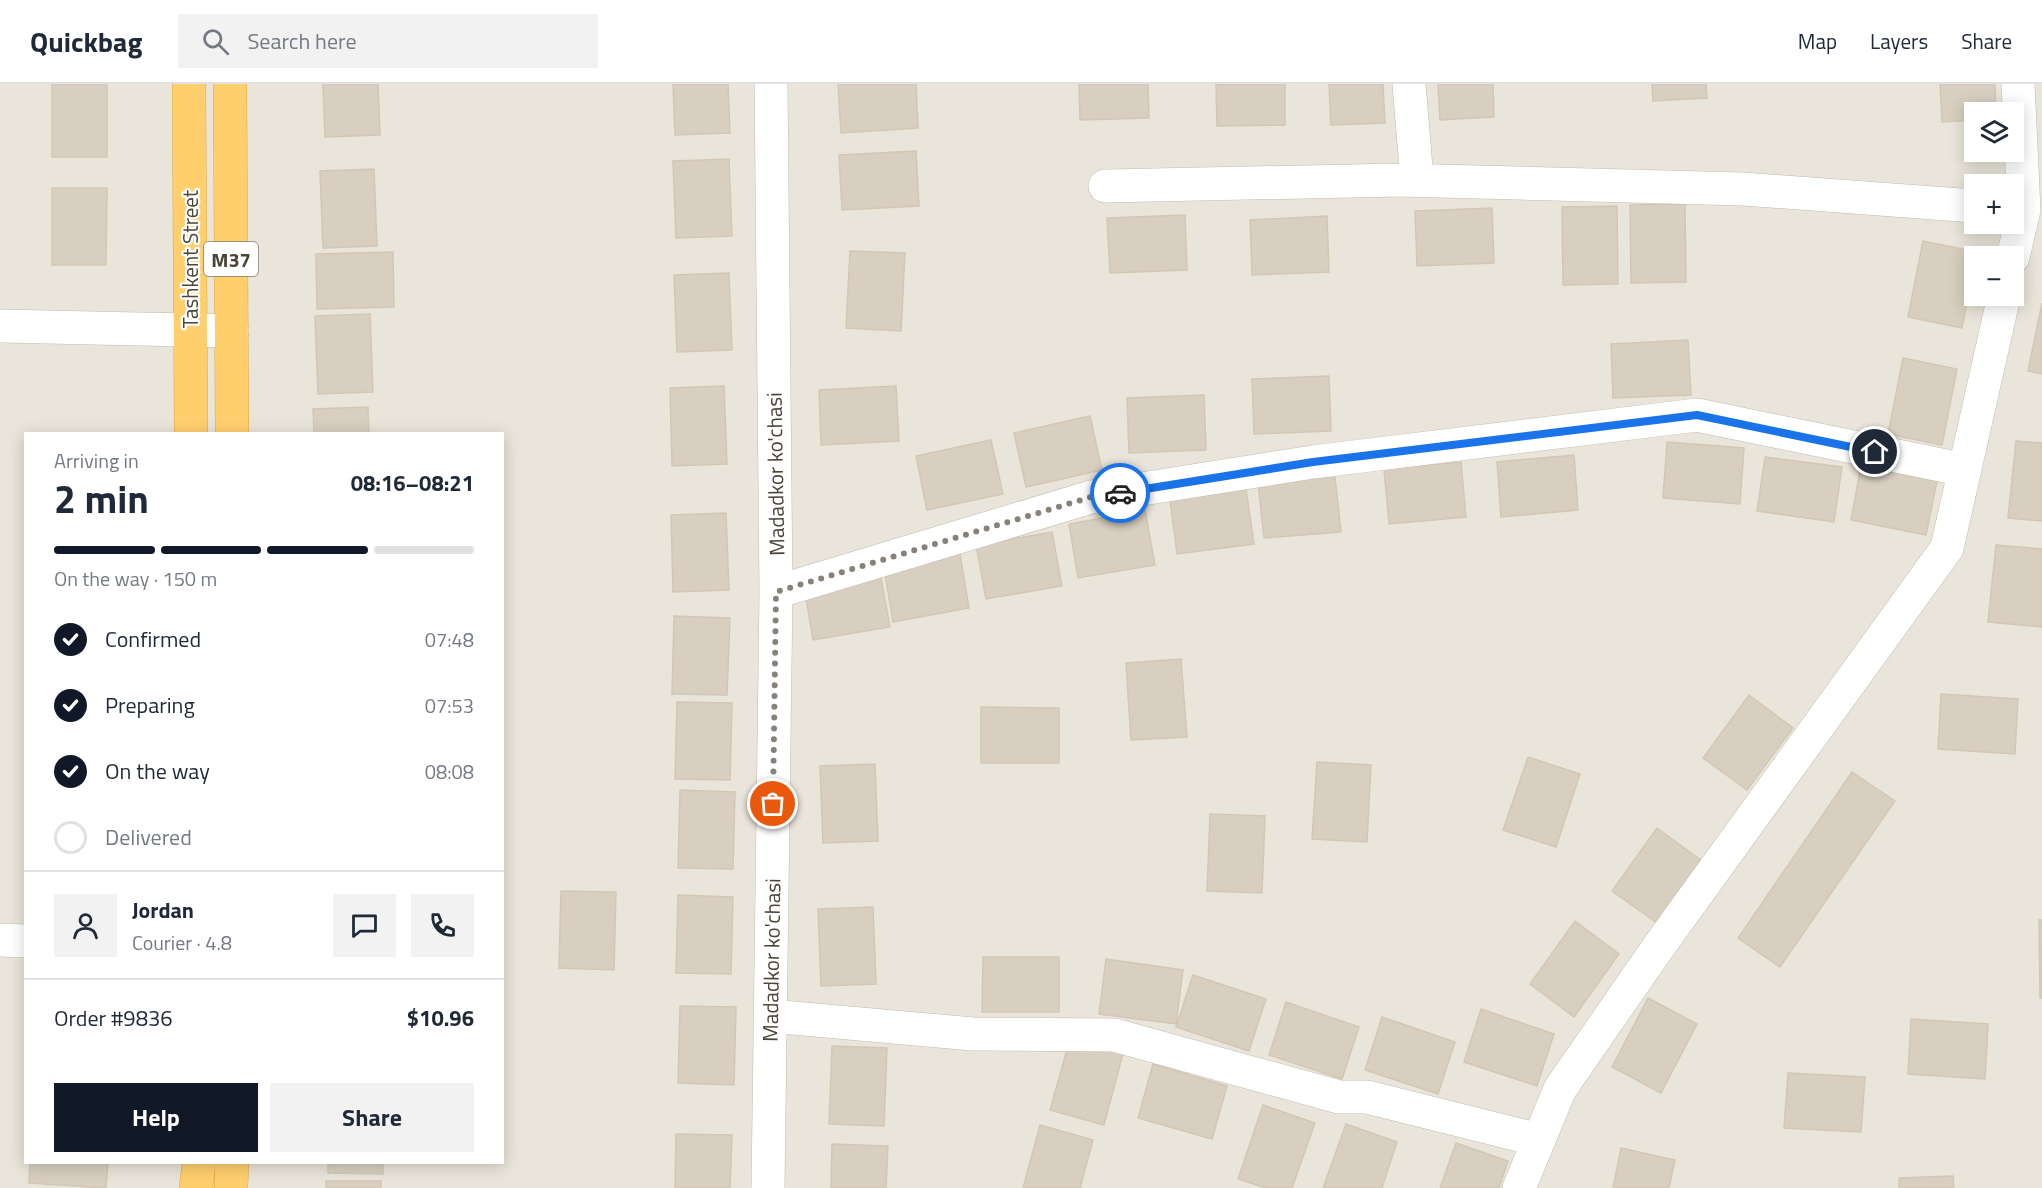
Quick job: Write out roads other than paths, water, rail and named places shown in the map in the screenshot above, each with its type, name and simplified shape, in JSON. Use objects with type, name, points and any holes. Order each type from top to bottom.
[{"type":"highway","name":"Tashkent Street","points":[[189,84],[191,432]]},
{"type":"highway","name":"Tashkent Street","points":[[230,84],[232,432]]},
{"type":"highway","points":[[196,1188],[199,1164]]},
{"type":"highway","points":[[231,1188],[232,1164]]},
{"type":"street","name":"Madadkor ko'chasi","points":[[768,1188],[776,592],[771,84]]},
{"type":"street","points":[[1409,84],[1417,180]]},
{"type":"street","points":[[2016,246],[2026,211],[2018,84]]},
{"type":"street","points":[[1105,186],[1417,180],[1743,189],[1964,205]]},
{"type":"street","points":[[1519,1188],[1560,1089],[1657,949],[1947,548],[2002,306]]},
{"type":"street","points":[[0,326],[232,332]]},
{"type":"street","points":[[776,592],[1091,497],[1313,462],[1697,415],[1965,470]]},
{"type":"street","points":[[0,940],[24,941]]},
{"type":"street","points":[[770,1016],[972,1034],[1114,1035],[1339,1097],[1367,1097],[1539,1140]]}]
